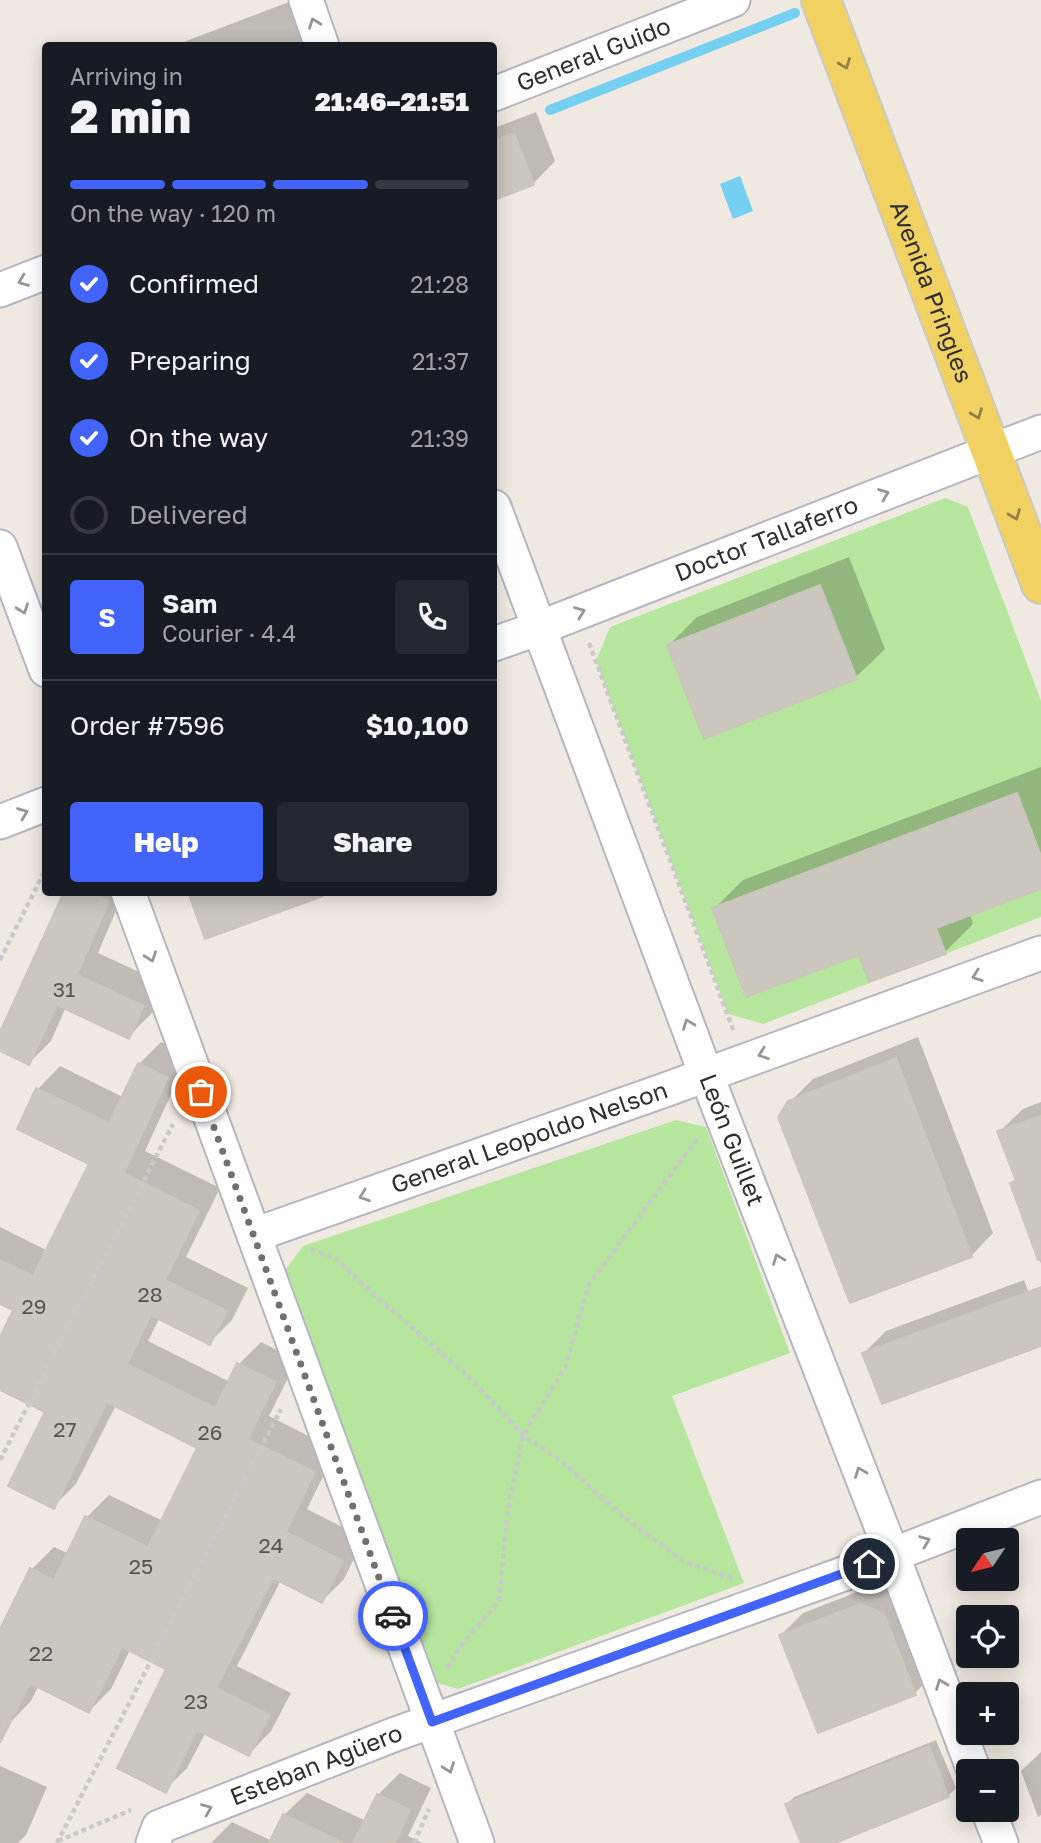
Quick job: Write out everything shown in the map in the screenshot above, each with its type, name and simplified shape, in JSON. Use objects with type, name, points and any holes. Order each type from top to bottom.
[{"type":"main road","name":"Avenida Pringles","points":[[821,0],[1041,584]]},
{"type":"street","points":[[306,0],[322,42]]},
{"type":"street","name":"General Guido","points":[[497,93],[733,0]]},
{"type":"street","points":[[0,290],[42,274]]},
{"type":"street","name":"Doctor Tallaferro","points":[[497,643],[1041,432]]},
{"type":"street","name":"León Guillet","points":[[497,515],[707,1075],[969,1759]]},
{"type":"street","points":[[0,547],[42,659]]},
{"type":"street","points":[[0,822],[42,806]]},
{"type":"street","points":[[129,896],[477,1843]]},
{"type":"street","name":"General Leopoldo Nelson","points":[[254,1236],[1041,953]]},
{"type":"street","name":"Esteban Agüero","points":[[153,1843],[159,1827],[393,1735],[846,1573],[1041,1497]]},
{"type":"street","points":[[993,1822],[1001,1843]]},
{"type":"path","points":[[587,638],[737,1039]]},
{"type":"path","points":[[0,960],[42,876]]},
{"type":"path","points":[[0,1460],[173,1124]]},
{"type":"path","points":[[444,1674],[461,1646],[499,1601],[508,1509],[523,1435],[565,1368],[588,1286],[698,1138]]},
{"type":"path","points":[[303,1246],[337,1259],[468,1376],[523,1435],[565,1464],[622,1516],[683,1561],[744,1583]]},
{"type":"path","points":[[55,1843],[286,1399]]},
{"type":"path","points":[[414,1843],[434,1797]]},
{"type":"path","points":[[55,1843],[139,1807]]},
{"type":"green space","points":[[945,498],[968,507],[1041,701],[1041,917],[763,1024],[728,1014],[596,661],[610,627]]},
{"type":"green space","points":[[676,1120],[706,1127],[790,1353],[672,1396],[744,1583],[458,1689],[438,1683],[283,1273],[303,1246]]},
{"type":"water","points":[[740,176],[753,211],[733,219],[720,184]]},
{"type":"building","points":[[514,133],[534,185],[497,199],[497,140]]},
{"type":"building","points":[[820,585],[857,679],[704,739],[667,645]]},
{"type":"building","points":[[1017,793],[1041,856],[1041,889],[936,928],[946,954],[869,982],[859,955],[746,997],[712,908]]},
{"type":"building","points":[[62,896],[100,896],[109,901],[77,975],[144,1006],[129,1039],[57,1005],[29,1065],[0,1051],[0,1032]]},
{"type":"building","points":[[189,896],[323,896],[205,939]]},
{"type":"building","points":[[896,1058],[972,1257],[850,1303],[778,1117],[788,1101]]},
{"type":"building","points":[[138,1063],[168,1078],[124,1173],[199,1211],[165,1280],[227,1311],[210,1345],[151,1315],[127,1364],[215,1408],[237,1363],[276,1382],[248,1439],[315,1472],[286,1532],[343,1561],[322,1603],[273,1578],[216,1688],[270,1715],[249,1756],[197,1730],[166,1793],[117,1768],[166,1669],[122,1647],[89,1713],[30,1683],[0,1743],[0,1629],[30,1568],[54,1580],[85,1516],[148,1547],[197,1448],[107,1402],[54,1509],[8,1486],[45,1412],[0,1390],[0,1337],[13,1310],[0,1304],[0,1260],[33,1276],[89,1164],[17,1129],[36,1088],[109,1123]]},
{"type":"building","points":[[1041,1116],[1041,1259],[1038,1260],[1010,1183],[1016,1181],[997,1131]]},
{"type":"building","points":[[1041,1287],[1041,1346],[882,1404],[862,1353]]},
{"type":"building","points":[[860,1604],[884,1614],[916,1695],[818,1733],[779,1635]]},
{"type":"building","points":[[929,1746],[949,1797],[835,1843],[801,1843],[785,1804]]},
{"type":"building","points":[[377,1794],[410,1810],[395,1843],[353,1843]]},
{"type":"building","points":[[283,1814],[343,1843],[269,1843]]},
{"type":"waterway","points":[[550,110],[795,13]]},
{"type":"way so far","points":[[201,1092],[393,1616]]},
{"type":"route","points":[[393,1616],[432,1722],[869,1564]]}]
